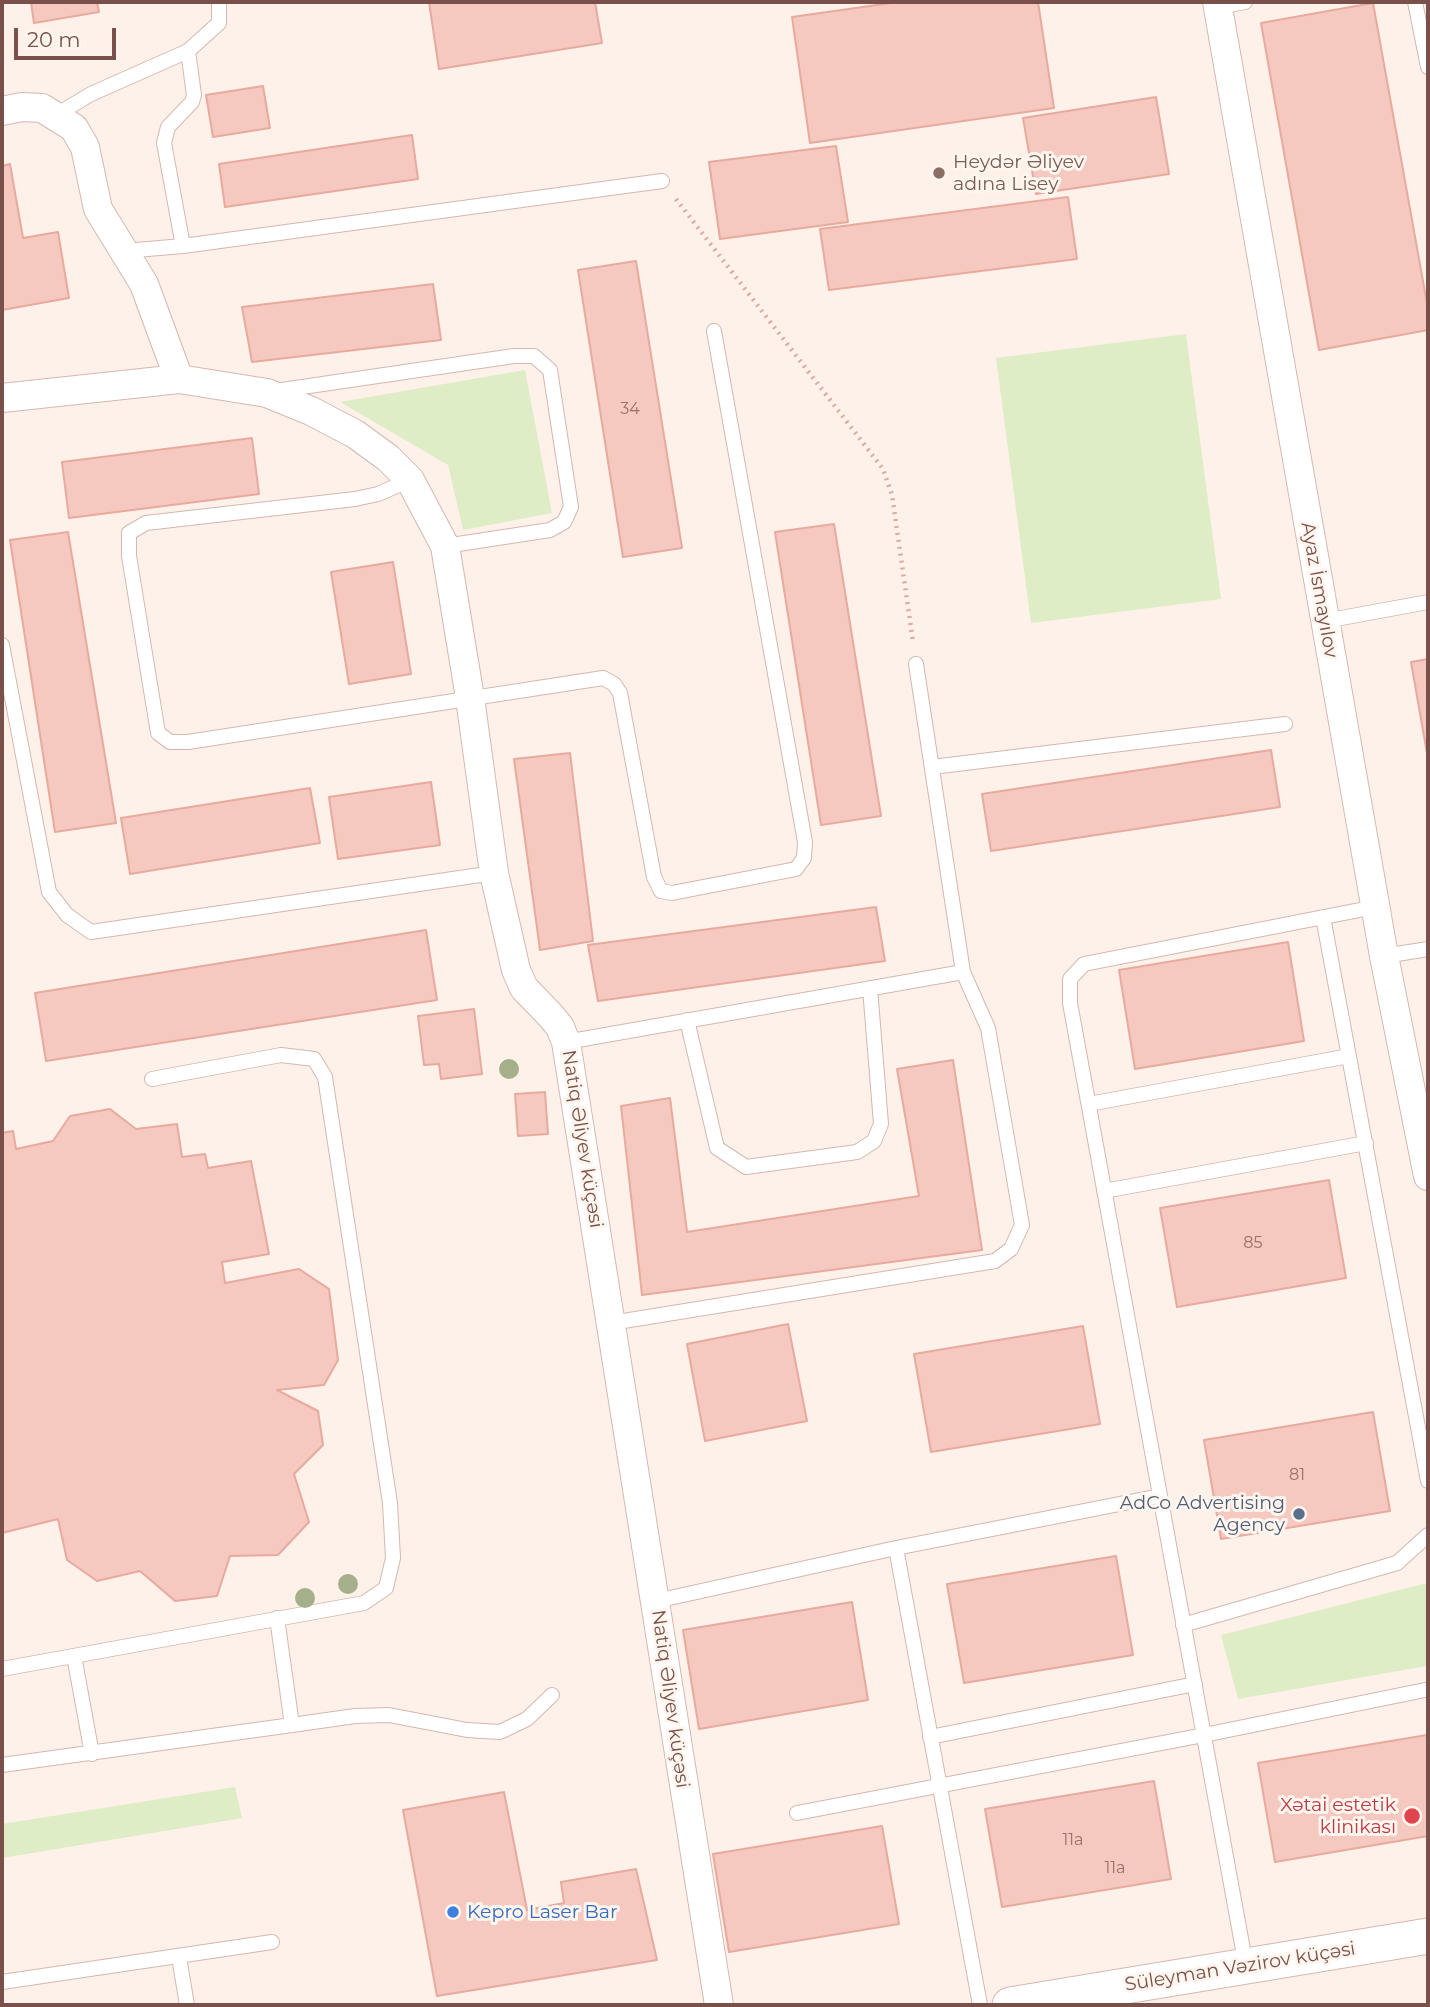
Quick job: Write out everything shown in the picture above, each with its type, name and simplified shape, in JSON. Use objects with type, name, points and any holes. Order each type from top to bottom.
[{"type":"street","name":"Ayaz İsmayılov","points":[[1217,4],[1375,907],[1428,1176]]},
{"type":"street","points":[[2,111],[22,107],[42,108],[74,128],[85,147],[98,209],[144,284],[179,379]]},
{"type":"street","name":"Natiq Əliyev küçəsi","points":[[2,398],[179,379],[267,393],[355,433],[388,458],[410,480],[445,546],[470,698],[494,873],[516,970],[524,988],[560,1027],[566,1042],[719,2005]]},
{"type":"street","name":"Süleyman Vəzirov küçəsi","points":[[1010,2005],[1428,1936]]},
{"type":"lane","points":[[56,115],[91,94],[188,51],[219,23],[219,2]]},
{"type":"lane","points":[[1217,4],[1245,2]]},
{"type":"lane","points":[[1415,2],[1428,67]]},
{"type":"lane","points":[[183,246],[164,143],[168,127],[192,103],[194,95],[188,51]]},
{"type":"lane","points":[[124,251],[183,246],[662,181]]},
{"type":"lane","points":[[410,480],[378,494],[355,499],[146,523],[129,533],[129,556],[158,733],[170,741],[188,741],[603,678],[614,684],[620,693],[654,877],[661,891],[672,893],[796,869],[804,858],[803,828],[714,331]]},
{"type":"lane","points":[[267,393],[514,356],[534,356],[550,370],[571,507],[564,522],[550,530],[445,546]]},
{"type":"lane","points":[[1325,621],[1428,603]]},
{"type":"lane","points":[[2,645],[50,892],[67,915],[91,932],[494,873]]},
{"type":"lane","points":[[611,1323],[995,1261],[1011,1249],[1022,1225],[988,1028],[963,972],[916,664]]},
{"type":"lane","points":[[932,767],[1285,724]]},
{"type":"lane","points":[[1246,1966],[1088,1104],[1070,1003],[1070,979],[1084,964],[1375,907]]},
{"type":"lane","points":[[1323,917],[1428,1481]]},
{"type":"lane","points":[[1384,956],[1428,949]]},
{"type":"lane","points":[[566,1042],[963,972]]},
{"type":"lane","points":[[687,1020],[718,1148],[746,1167],[857,1152],[874,1141],[881,1124],[870,988]]},
{"type":"lane","points":[[2,1670],[364,1603],[386,1588],[393,1558],[390,1503],[325,1077],[314,1059],[281,1055],[152,1079]]},
{"type":"lane","points":[[1088,1104],[1349,1056]]},
{"type":"lane","points":[[1104,1191],[1366,1143]]},
{"type":"lane","points":[[656,1601],[895,1548],[1160,1496]]},
{"type":"lane","points":[[1183,1625],[1397,1563],[1428,1535]]},
{"type":"lane","points":[[895,1548],[980,2005]]},
{"type":"lane","points":[[277,1618],[292,1725]]},
{"type":"lane","points":[[74,1656],[92,1754]]},
{"type":"lane","points":[[930,1737],[1195,1684]]},
{"type":"lane","points":[[797,1813],[1424,1690]]},
{"type":"lane","points":[[2,1765],[355,1716],[389,1715],[467,1730],[499,1732],[527,1720],[552,1695]]},
{"type":"lane","points":[[2,1982],[272,1942]]},
{"type":"lane","points":[[179,1957],[187,2005]]},
{"type":"path","points":[[662,181],[883,469],[892,495],[916,664]]},
{"type":"green space","points":[[1186,334],[1221,599],[1031,623],[996,358]]},
{"type":"green space","points":[[525,370],[552,513],[463,530],[448,465],[340,402]]},
{"type":"green space","points":[[1427,1583],[1427,1666],[1238,1699],[1221,1635]]},
{"type":"green space","points":[[235,1787],[242,1818],[2,1858],[2,1824]]},
{"type":"building","points":[[31,2],[97,2],[99,12],[34,23]]},
{"type":"building","points":[[429,2],[595,2],[602,43],[439,69]]},
{"type":"building","points":[[898,2],[1038,2],[1054,108],[810,143],[792,17]]},
{"type":"building","points":[[1373,3],[1428,309],[1428,330],[1319,350],[1261,23]]},
{"type":"building","points":[[263,86],[270,128],[213,137],[206,95]]},
{"type":"building","points":[[1156,97],[1169,174],[1036,194],[1023,118]]},
{"type":"building","points":[[412,135],[418,179],[225,207],[219,164]]},
{"type":"building","points":[[836,146],[848,222],[720,239],[709,162]]},
{"type":"building","points":[[10,164],[23,238],[58,232],[69,298],[2,310],[2,166]]},
{"type":"building","points":[[1068,197],[1077,259],[829,290],[820,229]]},
{"type":"building","points":[[636,261],[682,548],[623,557],[578,270]]},
{"type":"building","points":[[433,284],[441,340],[252,362],[242,307]]},
{"type":"building","points":[[252,438],[259,494],[69,518],[62,462]]},
{"type":"building","points":[[834,524],[881,816],[821,825],[775,532]]},
{"type":"building","points":[[68,532],[116,823],[55,832],[10,540]]},
{"type":"building","points":[[393,562],[411,674],[349,684],[331,572]]},
{"type":"building","points":[[1428,659],[1428,759],[1411,662]]},
{"type":"building","points":[[1271,750],[1280,807],[991,851],[982,794]]},
{"type":"building","points":[[570,753],[593,941],[540,950],[514,759]]},
{"type":"building","points":[[431,782],[440,845],[338,859],[329,797]]},
{"type":"building","points":[[310,788],[320,843],[130,874],[121,818]]},
{"type":"building","points":[[876,907],[885,961],[598,1001],[588,945]]},
{"type":"building","points":[[426,930],[437,1000],[46,1061],[35,993]]},
{"type":"building","points":[[1288,942],[1304,1041],[1135,1069],[1119,970]]},
{"type":"building","points":[[474,1009],[482,1074],[441,1079],[439,1064],[424,1065],[418,1016]]},
{"type":"building","points":[[953,1060],[982,1250],[642,1295],[621,1106],[670,1098],[687,1232],[919,1196],[897,1069]]},
{"type":"building","points":[[545,1092],[548,1134],[518,1136],[515,1094]]},
{"type":"building","points":[[110,1109],[136,1129],[177,1124],[182,1157],[205,1154],[208,1168],[251,1161],[269,1254],[222,1262],[225,1283],[299,1269],[329,1289],[338,1360],[324,1385],[277,1390],[318,1411],[323,1445],[294,1474],[309,1522],[278,1555],[230,1556],[217,1596],[175,1601],[140,1571],[97,1581],[67,1560],[58,1519],[2,1533],[2,1133],[13,1131],[16,1149],[53,1141],[70,1116]]},
{"type":"building","points":[[1329,1180],[1346,1278],[1177,1307],[1160,1208]]},
{"type":"building","points":[[788,1324],[807,1421],[705,1441],[687,1344]]},
{"type":"building","points":[[1083,1326],[1100,1424],[931,1452],[914,1354]]},
{"type":"building","points":[[1373,1412],[1390,1511],[1221,1539],[1204,1440]]},
{"type":"building","points":[[1116,1556],[1133,1655],[964,1683],[947,1584]]},
{"type":"building","points":[[852,1602],[868,1700],[699,1729],[683,1630]]},
{"type":"building","points":[[1427,1735],[1428,1836],[1275,1862],[1258,1763]]},
{"type":"building","points":[[1154,1781],[1171,1879],[1002,1907],[985,1809]]},
{"type":"building","points":[[504,1792],[527,1910],[564,1903],[561,1882],[636,1869],[657,1960],[437,1996],[403,1810]]},
{"type":"building","points":[[882,1826],[899,1924],[729,1952],[713,1854]]},
{"type":"place","name":"Heydər Əliyev adına Lisey","points":[[939,173]]},
{"type":"place","name":"AdCo Advertising Agency","points":[[1299,1514]]},
{"type":"place","name":"Xətai estetik klinikası","points":[[1412,1816]]},
{"type":"place","name":"Kepro Laser Bar","points":[[453,1912]]}]
